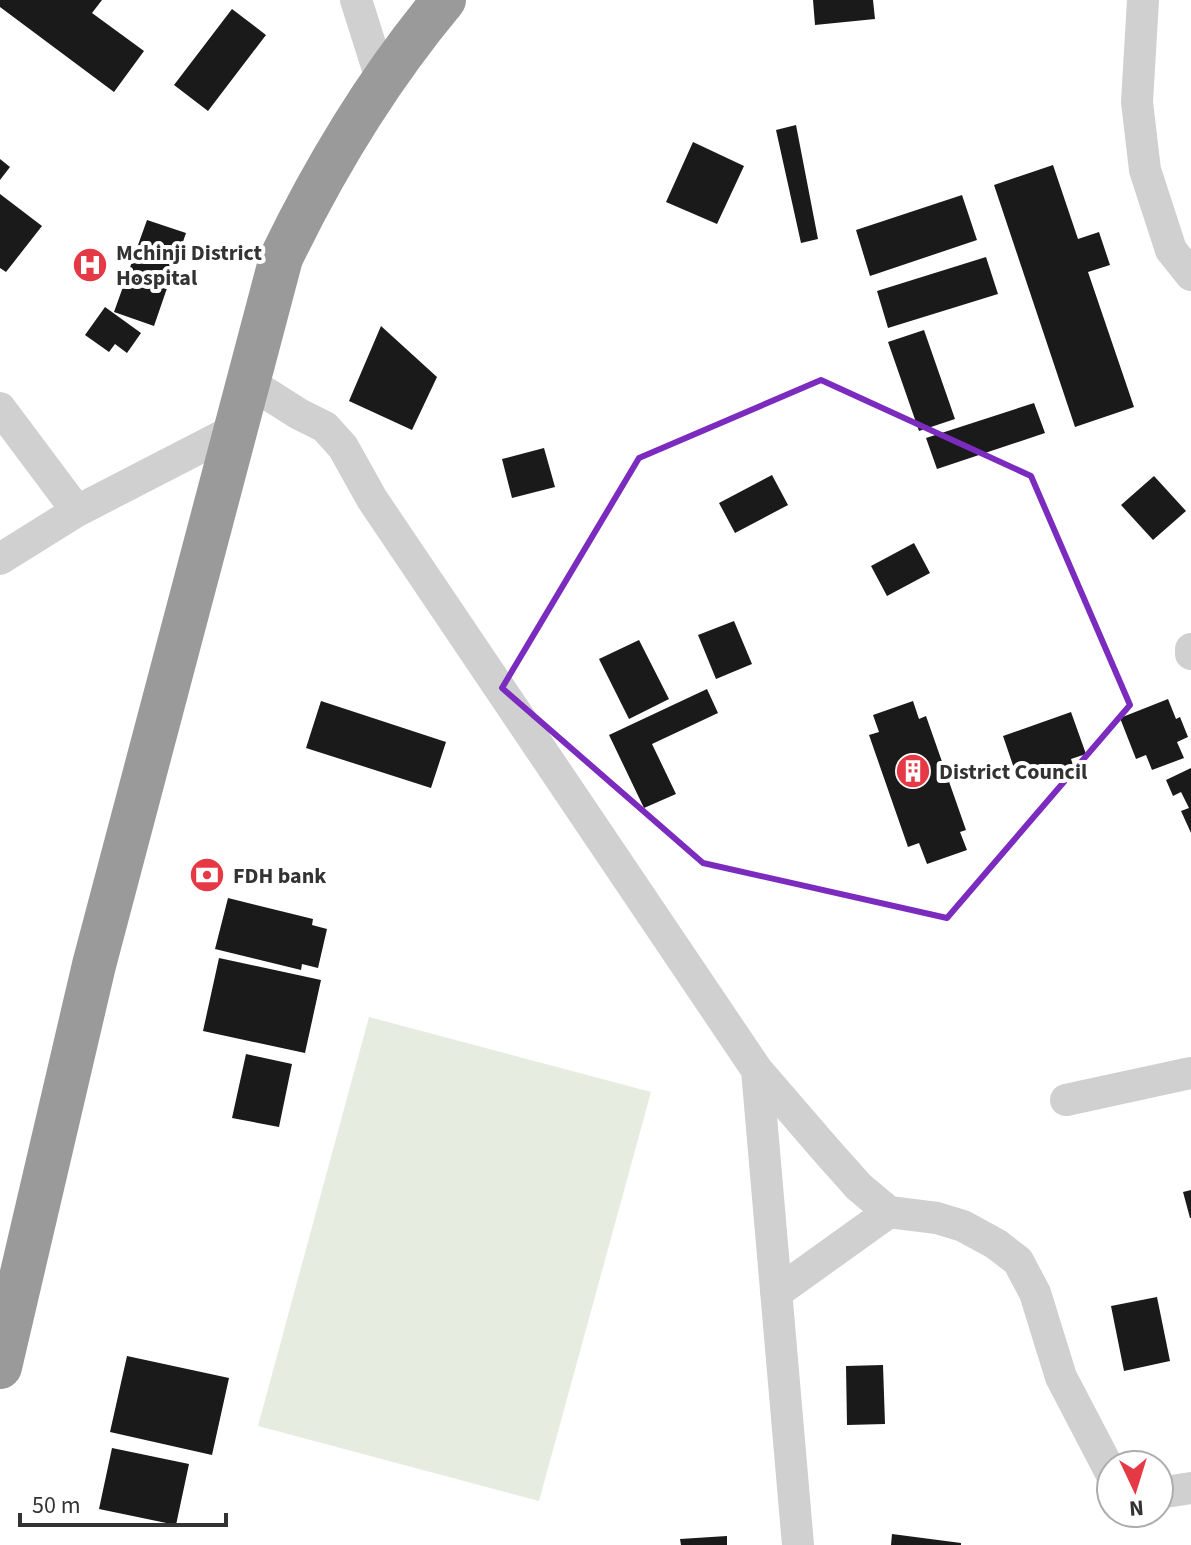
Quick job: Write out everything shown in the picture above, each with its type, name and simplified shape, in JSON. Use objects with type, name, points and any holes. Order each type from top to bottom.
[{"type":"highway","points":[[0,1367],[94,965],[281,258],[312,194],[382,82],[406,45],[444,0]]},
{"type":"street","points":[[356,0],[382,82]]},
{"type":"street","points":[[1143,0],[1137,102],[1145,170],[1171,250],[1191,275]]},
{"type":"street","points":[[247,381],[325,427],[343,447],[372,499],[757,1070],[843,1171],[889,1212],[937,1218],[963,1226],[996,1244],[1018,1261],[1035,1293],[1061,1377],[1098,1449]]},
{"type":"street","points":[[0,408],[77,511]]},
{"type":"street","points":[[0,559],[77,511],[234,430]]},
{"type":"street","points":[[757,1070],[798,1545]]},
{"type":"street","points":[[1066,1100],[1191,1073]]},
{"type":"street","points":[[776,1293],[889,1212]]},
{"type":"highlighted area","points":[[821,380],[1031,476],[1130,705],[947,918],[703,863],[502,688],[639,458]]},
{"type":"shaded area","points":[[369,1017],[651,1092],[539,1501],[258,1426]]},
{"type":"building","points":[[0,0],[102,0],[92,13],[144,51],[114,92],[0,7]]},
{"type":"building","points":[[813,0],[873,0],[875,19],[815,25]]},
{"type":"building","points":[[232,9],[266,35],[208,111],[174,85]]},
{"type":"building","points":[[796,125],[818,239],[801,243],[776,130]]},
{"type":"building","points":[[693,142],[744,166],[717,224],[666,202]]},
{"type":"building","points":[[0,159],[10,167],[0,180]]},
{"type":"building","points":[[1053,165],[1078,239],[1099,232],[1110,265],[1088,272],[1134,407],[1075,427],[994,185]]},
{"type":"building","points":[[0,194],[42,226],[6,272],[0,268]]},
{"type":"building","points":[[962,195],[977,240],[870,276],[856,230]]},
{"type":"building","points":[[147,220],[186,233],[154,326],[114,312]]},
{"type":"building","points":[[986,257],[998,294],[888,328],[877,291]]},
{"type":"building","points":[[105,307],[141,333],[127,353],[115,344],[109,352],[85,335]]},
{"type":"building","points":[[381,326],[437,377],[412,430],[349,401]]},
{"type":"building","points":[[924,330],[955,419],[919,431],[888,342]]},
{"type":"building","points":[[1034,403],[1045,433],[937,469],[926,438]]},
{"type":"building","points":[[544,448],[555,487],[512,498],[502,459]]},
{"type":"building","points":[[772,475],[788,505],[735,533],[719,503]]},
{"type":"building","points":[[1154,476],[1186,511],[1153,540],[1121,505]]},
{"type":"building","points":[[914,543],[930,573],[887,596],[871,566]]},
{"type":"building","points":[[734,621],[752,664],[716,679],[698,635]]},
{"type":"building","points":[[639,640],[669,699],[629,719],[599,659]]},
{"type":"building","points":[[707,689],[718,713],[652,744],[676,794],[644,808],[609,735]]},
{"type":"building","points":[[1168,699],[1188,737],[1177,742],[1184,758],[1152,770],[1146,755],[1136,759],[1120,718]]},
{"type":"building","points":[[321,701],[446,742],[431,788],[306,748]]},
{"type":"building","name":"District Council","points":[[913,701],[919,719],[926,716],[966,830],[960,832],[967,850],[927,864],[919,843],[908,847],[869,735],[879,732],[873,715]]},
{"type":"building","points":[[1071,712],[1086,754],[1071,759],[1073,765],[1044,775],[1042,768],[1017,777],[1003,736]]},
{"type":"building","points":[[1191,768],[1191,833],[1181,811],[1189,808],[1181,792],[1173,796],[1166,780]]},
{"type":"building","points":[[228,898],[313,919],[312,925],[327,929],[318,968],[302,964],[301,970],[215,949]]},
{"type":"building","points":[[219,958],[321,980],[305,1053],[203,1031]]},
{"type":"building","points":[[246,1054],[292,1064],[279,1127],[232,1118]]},
{"type":"building","points":[[1191,1190],[1191,1218],[1190,1218],[1183,1192]]},
{"type":"building","points":[[1157,1297],[1170,1361],[1124,1371],[1111,1306]]},
{"type":"building","points":[[127,1356],[229,1378],[212,1455],[110,1432]]},
{"type":"building","points":[[883,1365],[885,1424],[847,1425],[846,1366]]},
{"type":"building","points":[[112,1448],[189,1464],[176,1525],[99,1509]]},
{"type":"building","points":[[892,1534],[961,1543],[961,1545],[891,1545]]},
{"type":"building","points":[[727,1536],[727,1545],[681,1545],[680,1539]]},
{"type":"place","name":"Mchinji District Hospital","points":[[90,265]]},
{"type":"place","name":"District Council","points":[[913,771]]},
{"type":"place","name":"FDH bank","points":[[207,875]]}]
